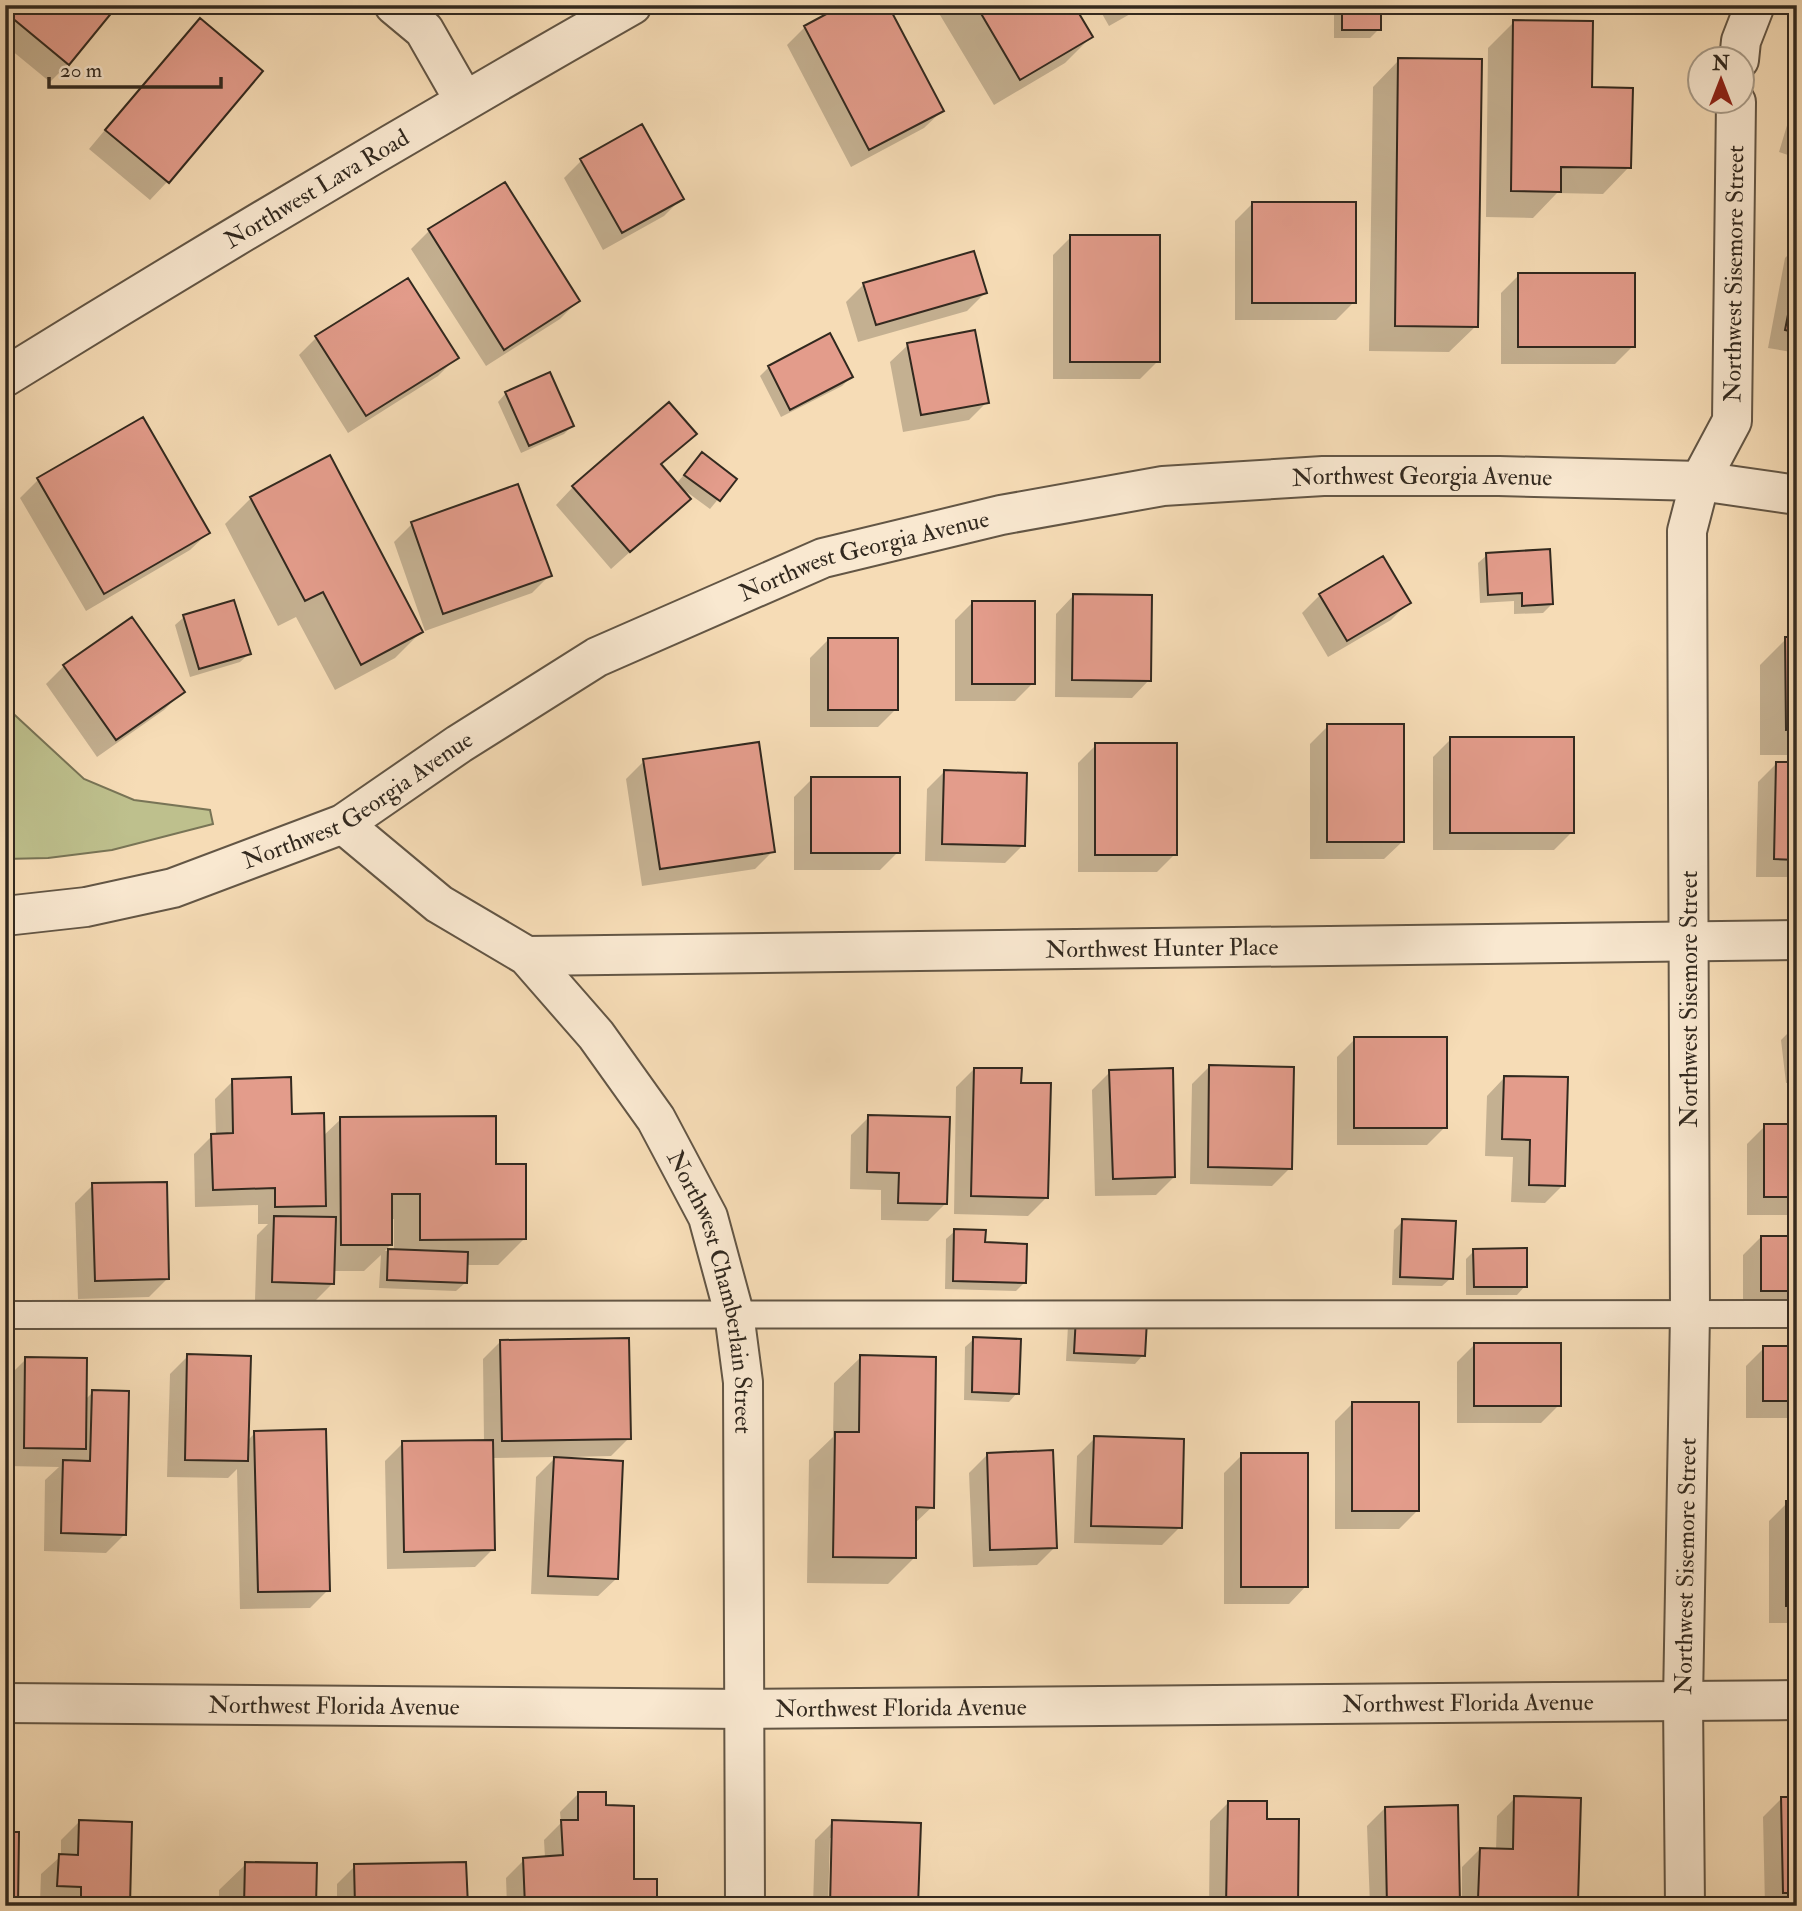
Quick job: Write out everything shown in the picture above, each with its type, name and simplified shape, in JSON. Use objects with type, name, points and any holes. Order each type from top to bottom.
[{"type":"street","points":[[394,5],[424,30],[464,100]]},
{"type":"street","name":"Northwest Lava Road","points":[[5,377],[464,100],[632,5]]},
{"type":"street","points":[[1740,46],[1755,5]]},
{"type":"street","name":"Northwest Sisemore Street","points":[[1685,1906],[1684,1700],[1690,1314],[1687,531],[1700,481],[1732,421],[1736,116]]},
{"type":"street","name":"Northwest Georgia Avenue","points":[[5,916],[86,907],[173,888],[343,824],[458,744],[597,657],[823,558],[1001,515],[1163,486],[1323,476],[1499,476],[1700,481],[1797,495]]},
{"type":"street","name":"Northwest Chamberlain Street","points":[[343,824],[439,904],[527,956],[596,1035],[656,1119],[708,1217],[734,1313],[743,1382],[745,1906]]},
{"type":"street","name":"Northwest Hunter Place","points":[[527,956],[1797,940]]},
{"type":"street","name":"Northwest Florida Avenue","points":[[5,1703],[746,1709],[1797,1700]]},
{"type":"lane","points":[[5,1315],[1797,1314]]},
{"type":"green space","points":[[5,706],[84,779],[134,800],[210,810],[213,824],[112,850],[48,858],[5,859]]},
{"type":"building","points":[[5,5],[118,5],[69,65],[5,12]]},
{"type":"building","points":[[843,5],[888,5],[944,111],[869,150],[804,26]]},
{"type":"building","points":[[976,5],[1074,5],[1093,37],[1020,80]]},
{"type":"building","points":[[1342,5],[1381,5],[1381,30],[1342,30]]},
{"type":"building","points":[[200,18],[263,71],[169,183],[105,130]]},
{"type":"building","points":[[1513,20],[1593,21],[1592,87],[1633,88],[1631,168],[1561,167],[1561,192],[1511,191]]},
{"type":"building","points":[[1398,58],[1482,59],[1478,327],[1395,326]]},
{"type":"building","points":[[642,124],[684,199],[622,233],[580,159]]},
{"type":"building","points":[[505,182],[580,301],[504,350],[428,229]]},
{"type":"building","points":[[1252,202],[1356,202],[1356,303],[1252,303]]},
{"type":"building","points":[[1070,235],[1160,235],[1160,362],[1070,362]]},
{"type":"building","points":[[974,251],[987,293],[876,325],[863,283]]},
{"type":"building","points":[[1797,269],[1797,333],[1785,330]]},
{"type":"building","points":[[1518,273],[1635,273],[1635,347],[1518,347]]},
{"type":"building","points":[[408,278],[459,358],[366,416],[315,336]]},
{"type":"building","points":[[975,330],[989,403],[921,415],[907,343]]},
{"type":"building","points":[[830,333],[853,377],[790,410],[768,366]]},
{"type":"building","points":[[550,372],[574,426],[529,446],[505,392]]},
{"type":"building","points":[[669,402],[697,434],[661,464],[691,499],[630,552],[572,486]]},
{"type":"building","points":[[143,417],[210,533],[104,594],[37,478]]},
{"type":"building","points":[[702,452],[737,479],[720,501],[684,475]]},
{"type":"building","points":[[330,455],[423,632],[361,665],[323,592],[305,601],[250,497]]},
{"type":"building","points":[[518,484],[552,576],[443,614],[411,522]]},
{"type":"building","points":[[1550,549],[1553,604],[1522,606],[1522,593],[1488,595],[1486,553]]},
{"type":"building","points":[[1383,556],[1411,603],[1347,641],[1319,594]]},
{"type":"building","points":[[1073,594],[1152,595],[1151,681],[1072,680]]},
{"type":"building","points":[[234,600],[251,654],[199,669],[183,615]]},
{"type":"building","points":[[972,601],[1035,601],[1035,684],[972,684]]},
{"type":"building","points":[[132,617],[185,692],[116,740],[63,665]]},
{"type":"building","points":[[1785,637],[1797,637],[1797,729],[1786,730]]},
{"type":"building","points":[[828,638],[898,638],[898,710],[828,710]]},
{"type":"building","points":[[1327,724],[1404,724],[1404,842],[1327,842]]},
{"type":"building","points":[[1450,737],[1574,737],[1574,833],[1450,833]]},
{"type":"building","points":[[759,742],[775,852],[660,869],[643,759]]},
{"type":"building","points":[[1095,743],[1177,743],[1177,855],[1095,855]]},
{"type":"building","points":[[1776,762],[1797,762],[1797,860],[1774,859]]},
{"type":"building","points":[[944,770],[1027,773],[1025,846],[942,844]]},
{"type":"building","points":[[811,777],[900,777],[900,853],[811,853]]},
{"type":"building","points":[[1797,1028],[1797,1075],[1794,1075],[1789,1029]]},
{"type":"building","points":[[1354,1037],[1447,1037],[1447,1128],[1354,1128]]},
{"type":"building","points":[[1209,1065],[1294,1067],[1292,1169],[1208,1167]]},
{"type":"building","points":[[974,1068],[1022,1068],[1021,1083],[1051,1083],[1048,1198],[971,1196]]},
{"type":"building","points":[[1173,1068],[1175,1177],[1113,1179],[1109,1070]]},
{"type":"building","points":[[1504,1076],[1568,1077],[1565,1186],[1529,1185],[1530,1140],[1502,1139]]},
{"type":"building","points":[[291,1077],[292,1114],[324,1113],[326,1206],[275,1207],[275,1188],[213,1190],[211,1134],[233,1133],[232,1079]]},
{"type":"building","points":[[868,1115],[950,1117],[947,1204],[898,1203],[899,1173],[867,1172]]},
{"type":"building","points":[[496,1116],[496,1164],[526,1164],[526,1239],[420,1240],[420,1194],[392,1194],[392,1245],[341,1245],[340,1117]]},
{"type":"building","points":[[1764,1124],[1797,1124],[1797,1197],[1764,1197]]},
{"type":"building","points":[[167,1182],[169,1279],[95,1281],[92,1183]]},
{"type":"building","points":[[274,1216],[336,1217],[334,1284],[272,1282]]},
{"type":"building","points":[[1402,1219],[1456,1221],[1453,1279],[1400,1277]]},
{"type":"building","points":[[954,1229],[986,1230],[985,1242],[1027,1244],[1026,1283],[953,1281]]},
{"type":"building","points":[[1761,1236],[1797,1236],[1797,1291],[1761,1291]]},
{"type":"building","points":[[1527,1248],[1527,1287],[1474,1287],[1473,1249]]},
{"type":"building","points":[[388,1249],[468,1252],[467,1283],[387,1280]]},
{"type":"building","points":[[1076,1316],[1147,1320],[1145,1356],[1074,1353]]},
{"type":"building","points":[[5,1337],[9,1337],[8,1395],[5,1395]]},
{"type":"building","points":[[973,1337],[1021,1339],[1019,1394],[972,1392]]},
{"type":"building","points":[[629,1338],[631,1439],[502,1441],[500,1340]]},
{"type":"building","points":[[1474,1343],[1561,1343],[1561,1406],[1474,1406]]},
{"type":"building","points":[[1763,1346],[1797,1346],[1797,1401],[1763,1401]]},
{"type":"building","points":[[187,1354],[251,1356],[248,1461],[185,1460]]},
{"type":"building","points":[[860,1355],[936,1357],[934,1508],[916,1507],[916,1558],[833,1557],[835,1432],[859,1432]]},
{"type":"building","points":[[25,1357],[87,1358],[86,1449],[24,1448]]},
{"type":"building","points":[[92,1390],[129,1391],[126,1535],[61,1533],[63,1460],[90,1461]]},
{"type":"building","points":[[1352,1402],[1419,1402],[1419,1511],[1352,1511]]},
{"type":"building","points":[[326,1429],[330,1591],[258,1592],[254,1431]]},
{"type":"building","points":[[1094,1436],[1184,1439],[1182,1528],[1091,1526]]},
{"type":"building","points":[[493,1440],[495,1550],[404,1552],[402,1441]]},
{"type":"building","points":[[1053,1450],[1057,1548],[990,1550],[987,1453]]},
{"type":"building","points":[[1241,1453],[1308,1453],[1308,1587],[1241,1587]]},
{"type":"building","points":[[554,1457],[623,1461],[618,1579],[548,1576]]},
{"type":"building","points":[[1786,1501],[1797,1501],[1797,1606],[1786,1606]]},
{"type":"building","points":[[578,1792],[606,1792],[606,1805],[634,1806],[634,1879],[657,1879],[657,1906],[525,1906],[523,1858],[563,1855],[561,1820],[578,1820]]},
{"type":"building","points":[[1514,1796],[1581,1798],[1578,1902],[1478,1899],[1480,1848],[1513,1849]]},
{"type":"building","points":[[1781,1797],[1797,1797],[1797,1893],[1783,1893]]},
{"type":"building","points":[[1228,1801],[1267,1801],[1267,1819],[1299,1819],[1298,1906],[1226,1906]]},
{"type":"building","points":[[1458,1805],[1460,1904],[1387,1906],[1385,1807]]},
{"type":"building","points":[[79,1820],[132,1822],[130,1906],[81,1906],[81,1887],[57,1886],[59,1854],[78,1855]]},
{"type":"building","points":[[832,1820],[921,1823],[918,1906],[830,1906]]},
{"type":"building","points":[[5,1832],[19,1832],[18,1906],[5,1906]]},
{"type":"building","points":[[245,1862],[317,1863],[316,1906],[244,1906]]},
{"type":"building","points":[[466,1862],[468,1906],[355,1906],[354,1864]]}]
